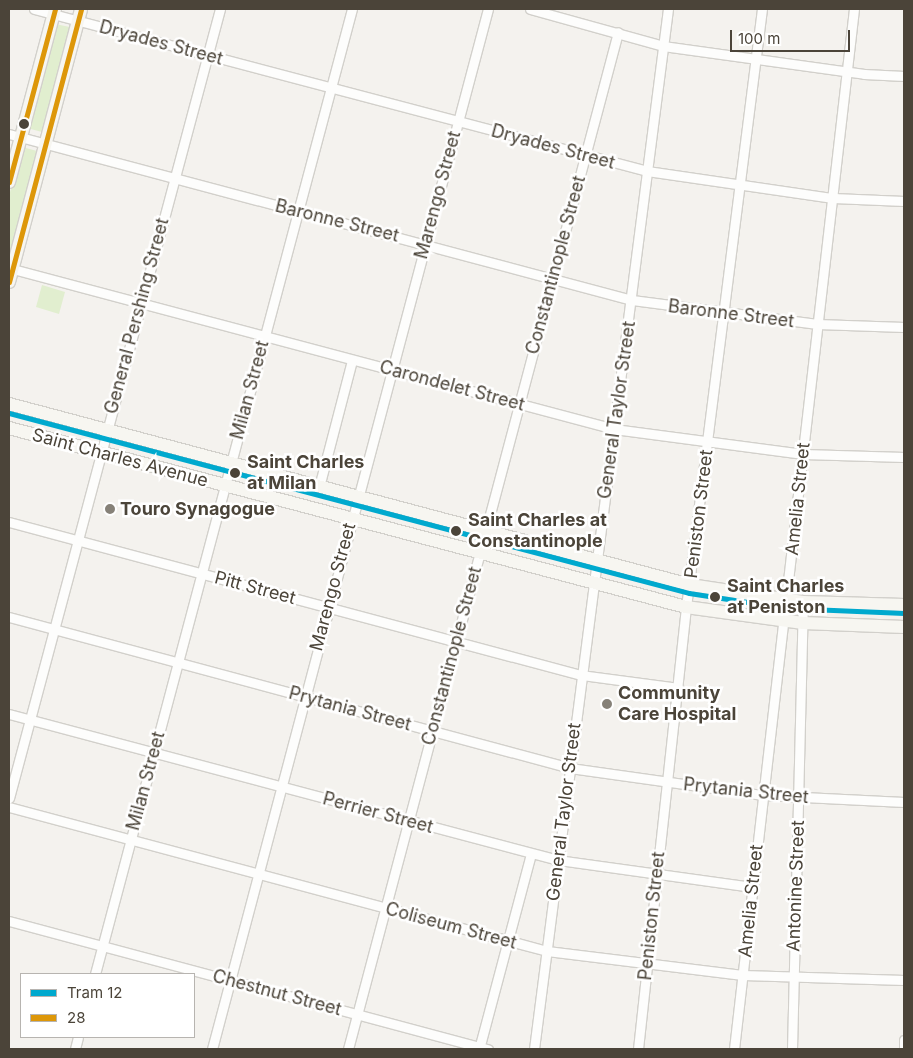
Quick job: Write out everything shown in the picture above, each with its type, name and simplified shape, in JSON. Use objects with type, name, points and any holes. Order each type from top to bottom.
[{"type":"main road","points":[[9,182],[15,136],[54,11]]},
{"type":"main road","points":[[10,273],[80,15]]},
{"type":"main road","name":"Saint Charles Avenue","points":[[9,404],[596,563],[690,585],[803,602],[904,605]]},
{"type":"main road","points":[[60,442],[67,420]]},
{"type":"main road","name":"Saint Charles Avenue","points":[[9,428],[479,552],[593,585],[686,607],[783,622],[904,626]]},
{"type":"street","name":"Dryades Street","points":[[34,9],[80,15],[207,55],[647,171],[833,198],[904,201]]},
{"type":"street","name":"General Pershing Street","points":[[9,798],[220,9]]},
{"type":"street","name":"Milan Street","points":[[95,973],[352,9]]},
{"type":"street","name":"Marengo Street","points":[[212,1049],[303,697],[488,9]]},
{"type":"street","points":[[530,9],[663,46],[847,71],[904,76]]},
{"type":"street","name":"General Taylor Street","points":[[534,1049],[668,9]]},
{"type":"street","name":"Peniston Street","points":[[638,1049],[686,607],[726,314],[762,9]]},
{"type":"street","name":"Amelia Street","points":[[734,1049],[854,9]]},
{"type":"street","name":"Constantinople Street","points":[[348,1049],[618,32]]},
{"type":"street","name":"Baronne Street","points":[[15,136],[632,300],[726,314],[817,324],[904,327]]},
{"type":"street","name":"Carondelet Street","points":[[10,273],[141,303],[614,429],[708,443],[803,454],[904,457]]},
{"type":"street","points":[[319,487],[352,360]]},
{"type":"street","name":"Pitt Street","points":[[9,522],[582,675],[678,688]]},
{"type":"street","name":"Antonine Street","points":[[792,1049],[803,602]]},
{"type":"street","name":"Prytania Street","points":[[9,617],[570,768],[763,795],[904,802]]},
{"type":"street","name":"Perrier Street","points":[[9,714],[531,854],[558,860],[753,887]]},
{"type":"street","name":"Coliseum Street","points":[[9,807],[547,952],[742,975],[904,980]]},
{"type":"street","points":[[482,1048],[531,854]]},
{"type":"street","name":"Chestnut Street","points":[[9,921],[482,1048]]},
{"type":"street","points":[[904,1040],[904,1049]]},
{"type":"green space","points":[[55,24],[70,27],[42,132],[27,128]]},
{"type":"green space","points":[[22,147],[37,151],[9,256],[9,196]]},
{"type":"green space","points":[[42,285],[65,292],[59,314],[36,307]]},
{"type":"tram line","name":"12","points":[[9,413],[689,593],[786,608],[904,613]]},
{"type":"transit line","name":"28","points":[[9,182],[55,9]]},
{"type":"transit line","name":"28","points":[[9,282],[81,9]]},
{"type":"place","name":"Saint Charles at Milan","points":[[235,473]]},
{"type":"place","name":"Touro Synagogue","points":[[110,509]]},
{"type":"place","name":"Saint Charles at Constantinople","points":[[456,531]]},
{"type":"place","name":"Saint Charles at Peniston","points":[[715,597]]},
{"type":"place","name":"Community Care Hospital","points":[[607,704]]}]
